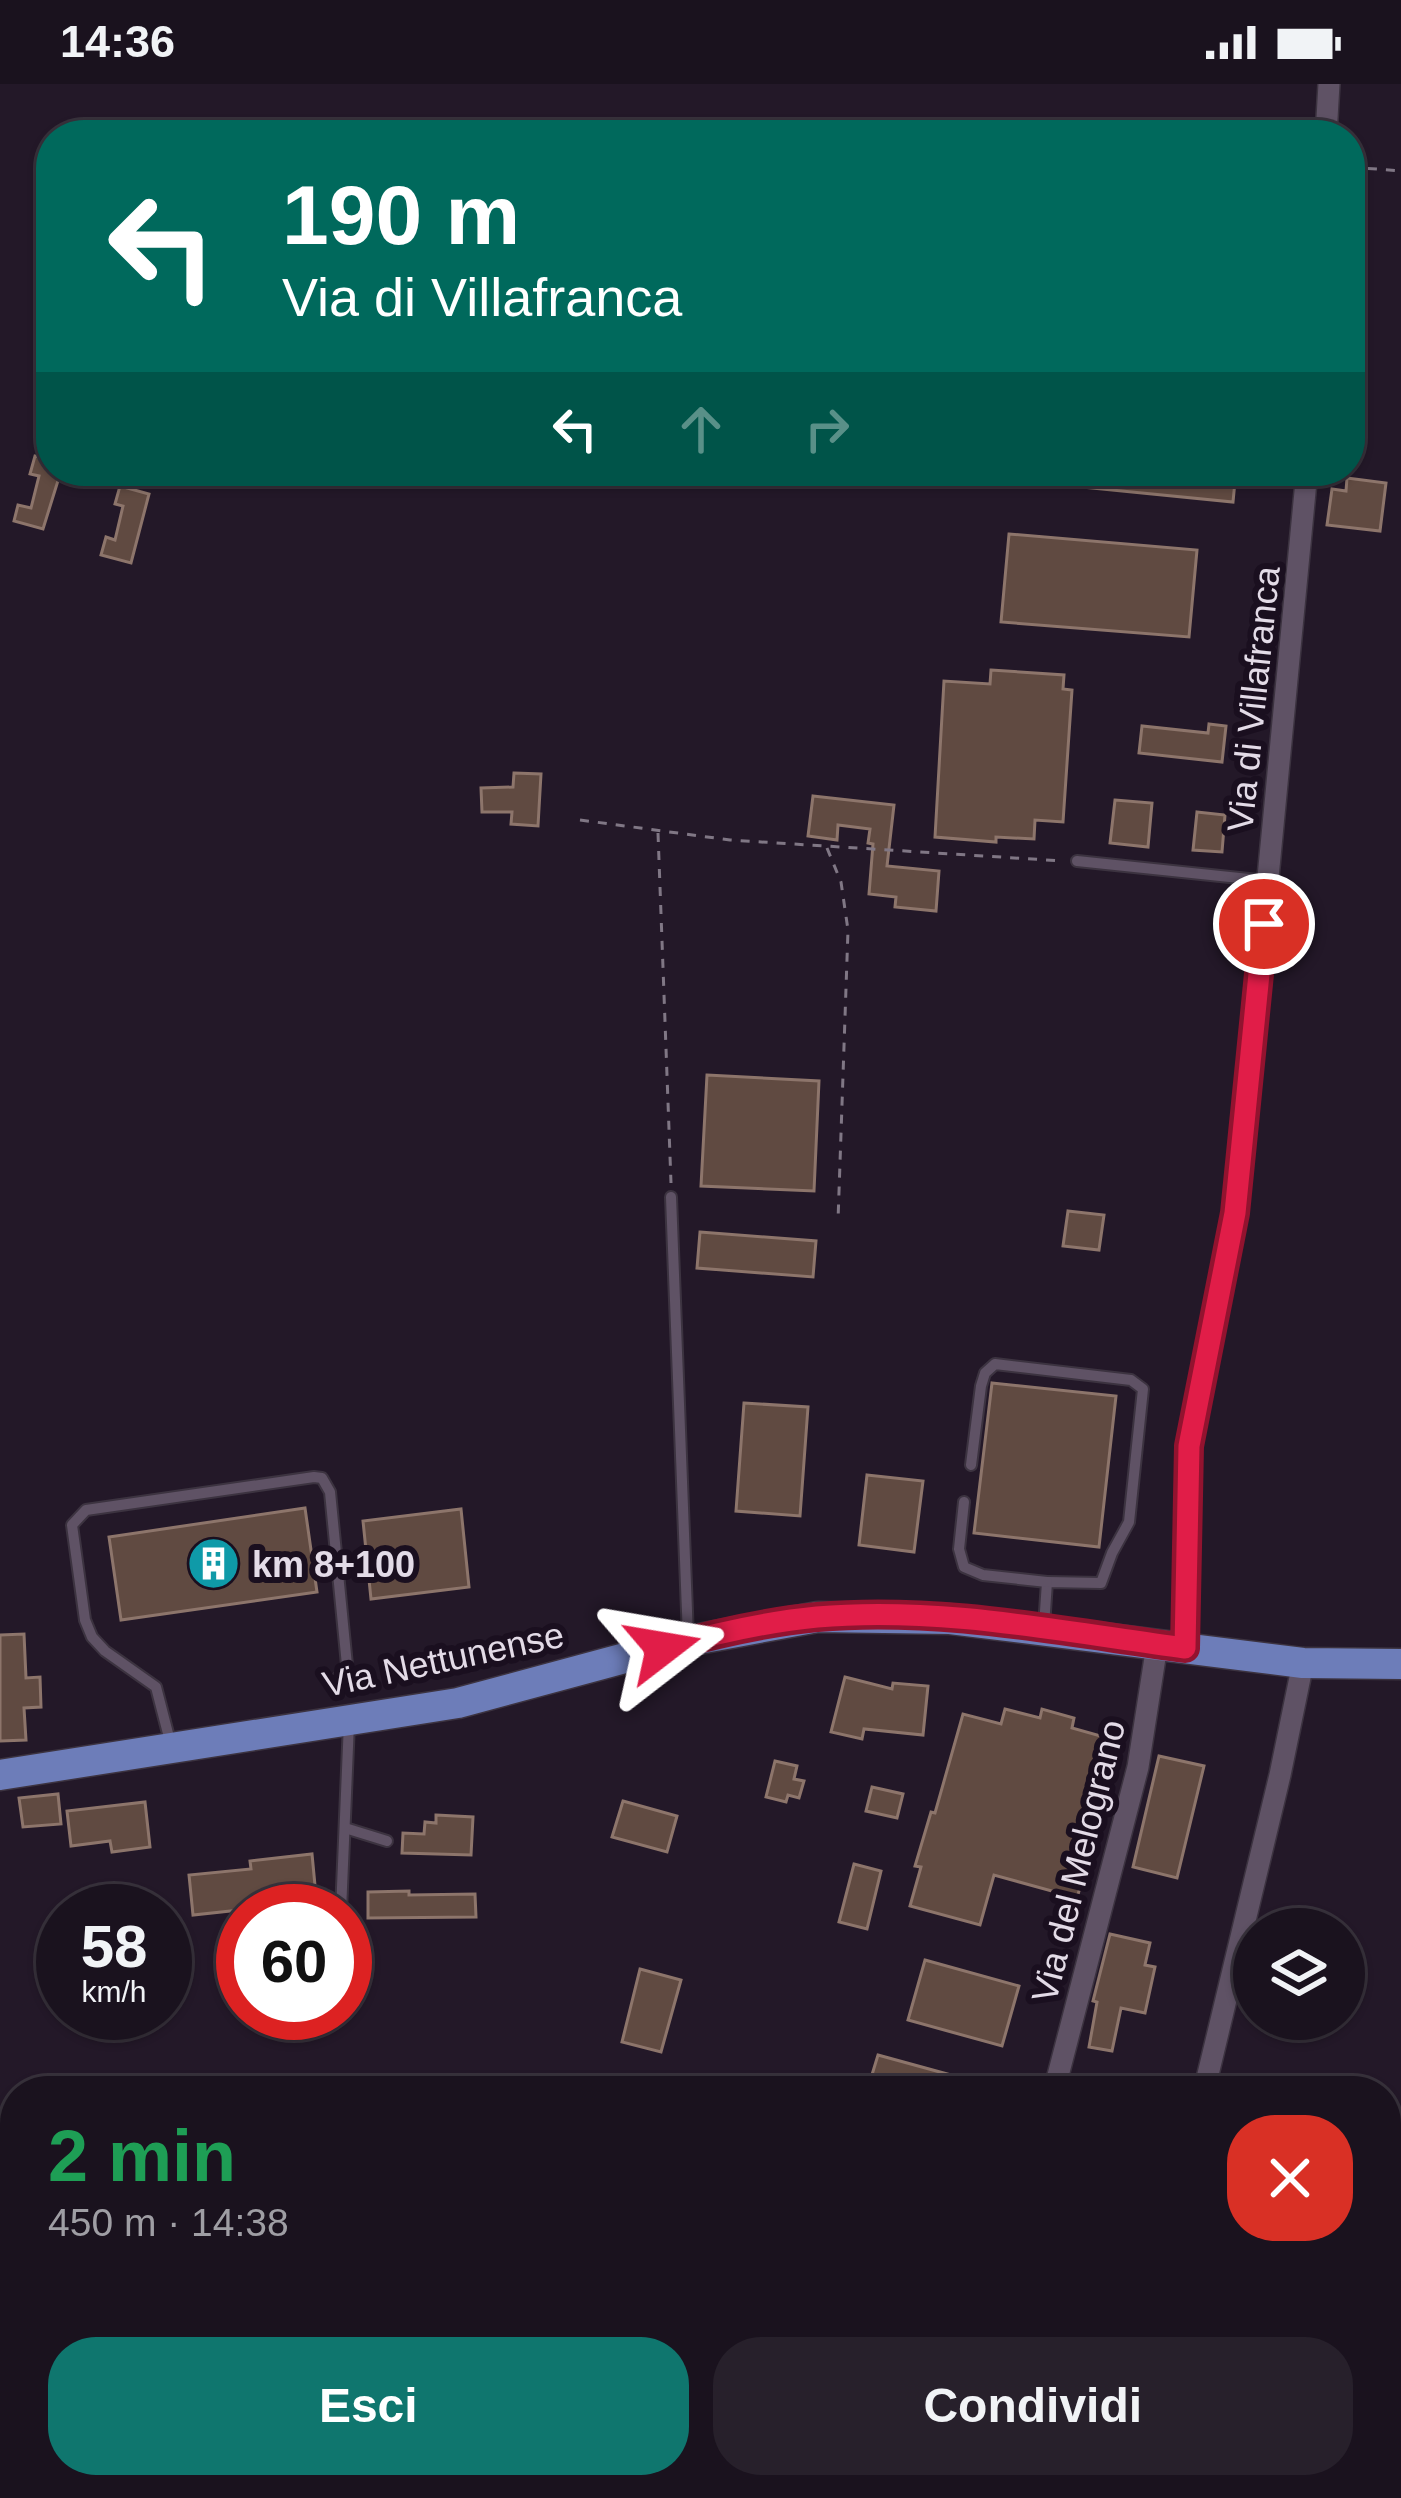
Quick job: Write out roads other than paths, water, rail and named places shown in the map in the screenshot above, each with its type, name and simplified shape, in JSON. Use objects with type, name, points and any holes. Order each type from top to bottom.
[{"type":"main road","name":"Via Nettunense","points":[[0,1775],[477,1699],[688,1641],[781,1622],[847,1615],[950,1618],[1303,1663],[1401,1664]]},
{"type":"street","points":[[1327,120],[1329,84]]},
{"type":"street","name":"Via di Villafranca","points":[[1171,1647],[1189,1446],[1238,1190],[1306,486]]},
{"type":"street","name":"Via del Melograno","points":[[1058,2076],[1171,1647]]},
{"type":"street","points":[[1208,2076],[1303,1663]]},
{"type":"lane","points":[[1077,861],[1268,881]]},
{"type":"lane","points":[[671,1197],[688,1641]]},
{"type":"lane","points":[[964,1502],[959,1549],[964,1567],[983,1575],[1097,1585],[1105,1579],[1112,1553],[1129,1522],[1144,1394],[1140,1384],[995,1364],[985,1373],[981,1386],[971,1466]]},
{"type":"lane","points":[[172,1748],[156,1687],[105,1652],[86,1624],[72,1525],[86,1510],[322,1478],[331,1492],[347,1665],[335,1682]]},
{"type":"lane","points":[[1044,1630],[1047,1582]]},
{"type":"lane","points":[[342,1884],[350,1720]]},
{"type":"lane","points":[[345,1828],[387,1841]]},
{"type":"place","name":"km 8+100","points":[[213,1564]]}]
